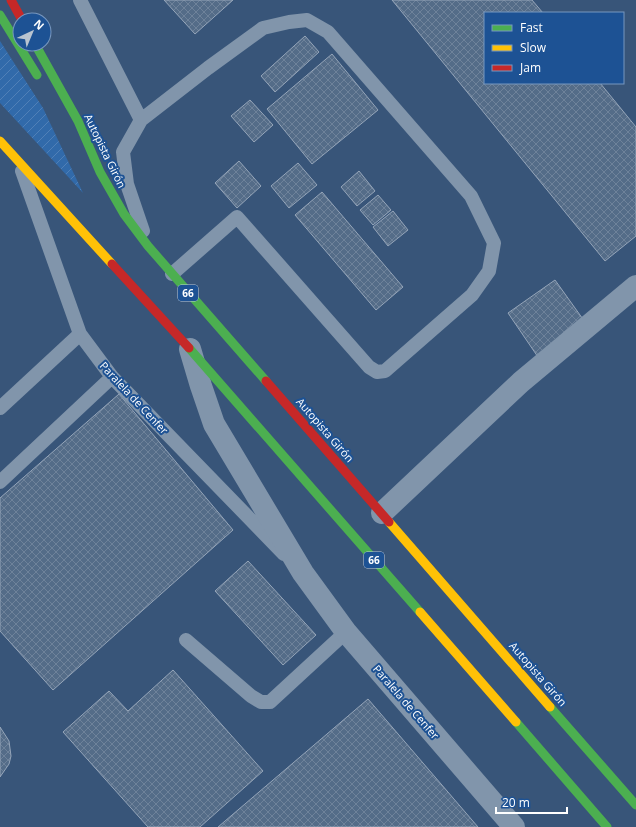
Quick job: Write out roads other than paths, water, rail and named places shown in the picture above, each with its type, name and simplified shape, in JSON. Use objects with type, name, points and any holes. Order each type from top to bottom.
[{"type":"highway","points":[[11,0],[18,12]]},
{"type":"highway","points":[[0,15],[35,72],[78,121]]},
{"type":"highway","name":"Autopista Girón","points":[[39,52],[78,121],[100,172],[124,214],[148,246],[636,805]]},
{"type":"highway","name":"66","points":[[0,141],[190,349],[607,827]]},
{"type":"street","points":[[382,513],[521,382],[636,286]]},
{"type":"street","name":"Paralela de Cenfer","points":[[190,349],[200,386],[214,424],[303,573],[346,632],[514,827]]},
{"type":"lane","points":[[80,0],[141,120]]},
{"type":"lane","points":[[148,246],[127,184],[123,152],[141,120],[263,28],[289,22],[307,20],[328,32],[471,196],[494,243],[489,271],[472,295],[385,371],[377,372],[369,367],[237,217],[172,274]]},
{"type":"lane","name":"Paralela de Cenfer","points":[[18,161],[80,334],[112,377],[303,573]]},
{"type":"lane","points":[[0,408],[80,334]]},
{"type":"lane","points":[[0,482],[112,377]]},
{"type":"lane","points":[[186,640],[251,696],[260,702],[270,702],[346,632]]}]
